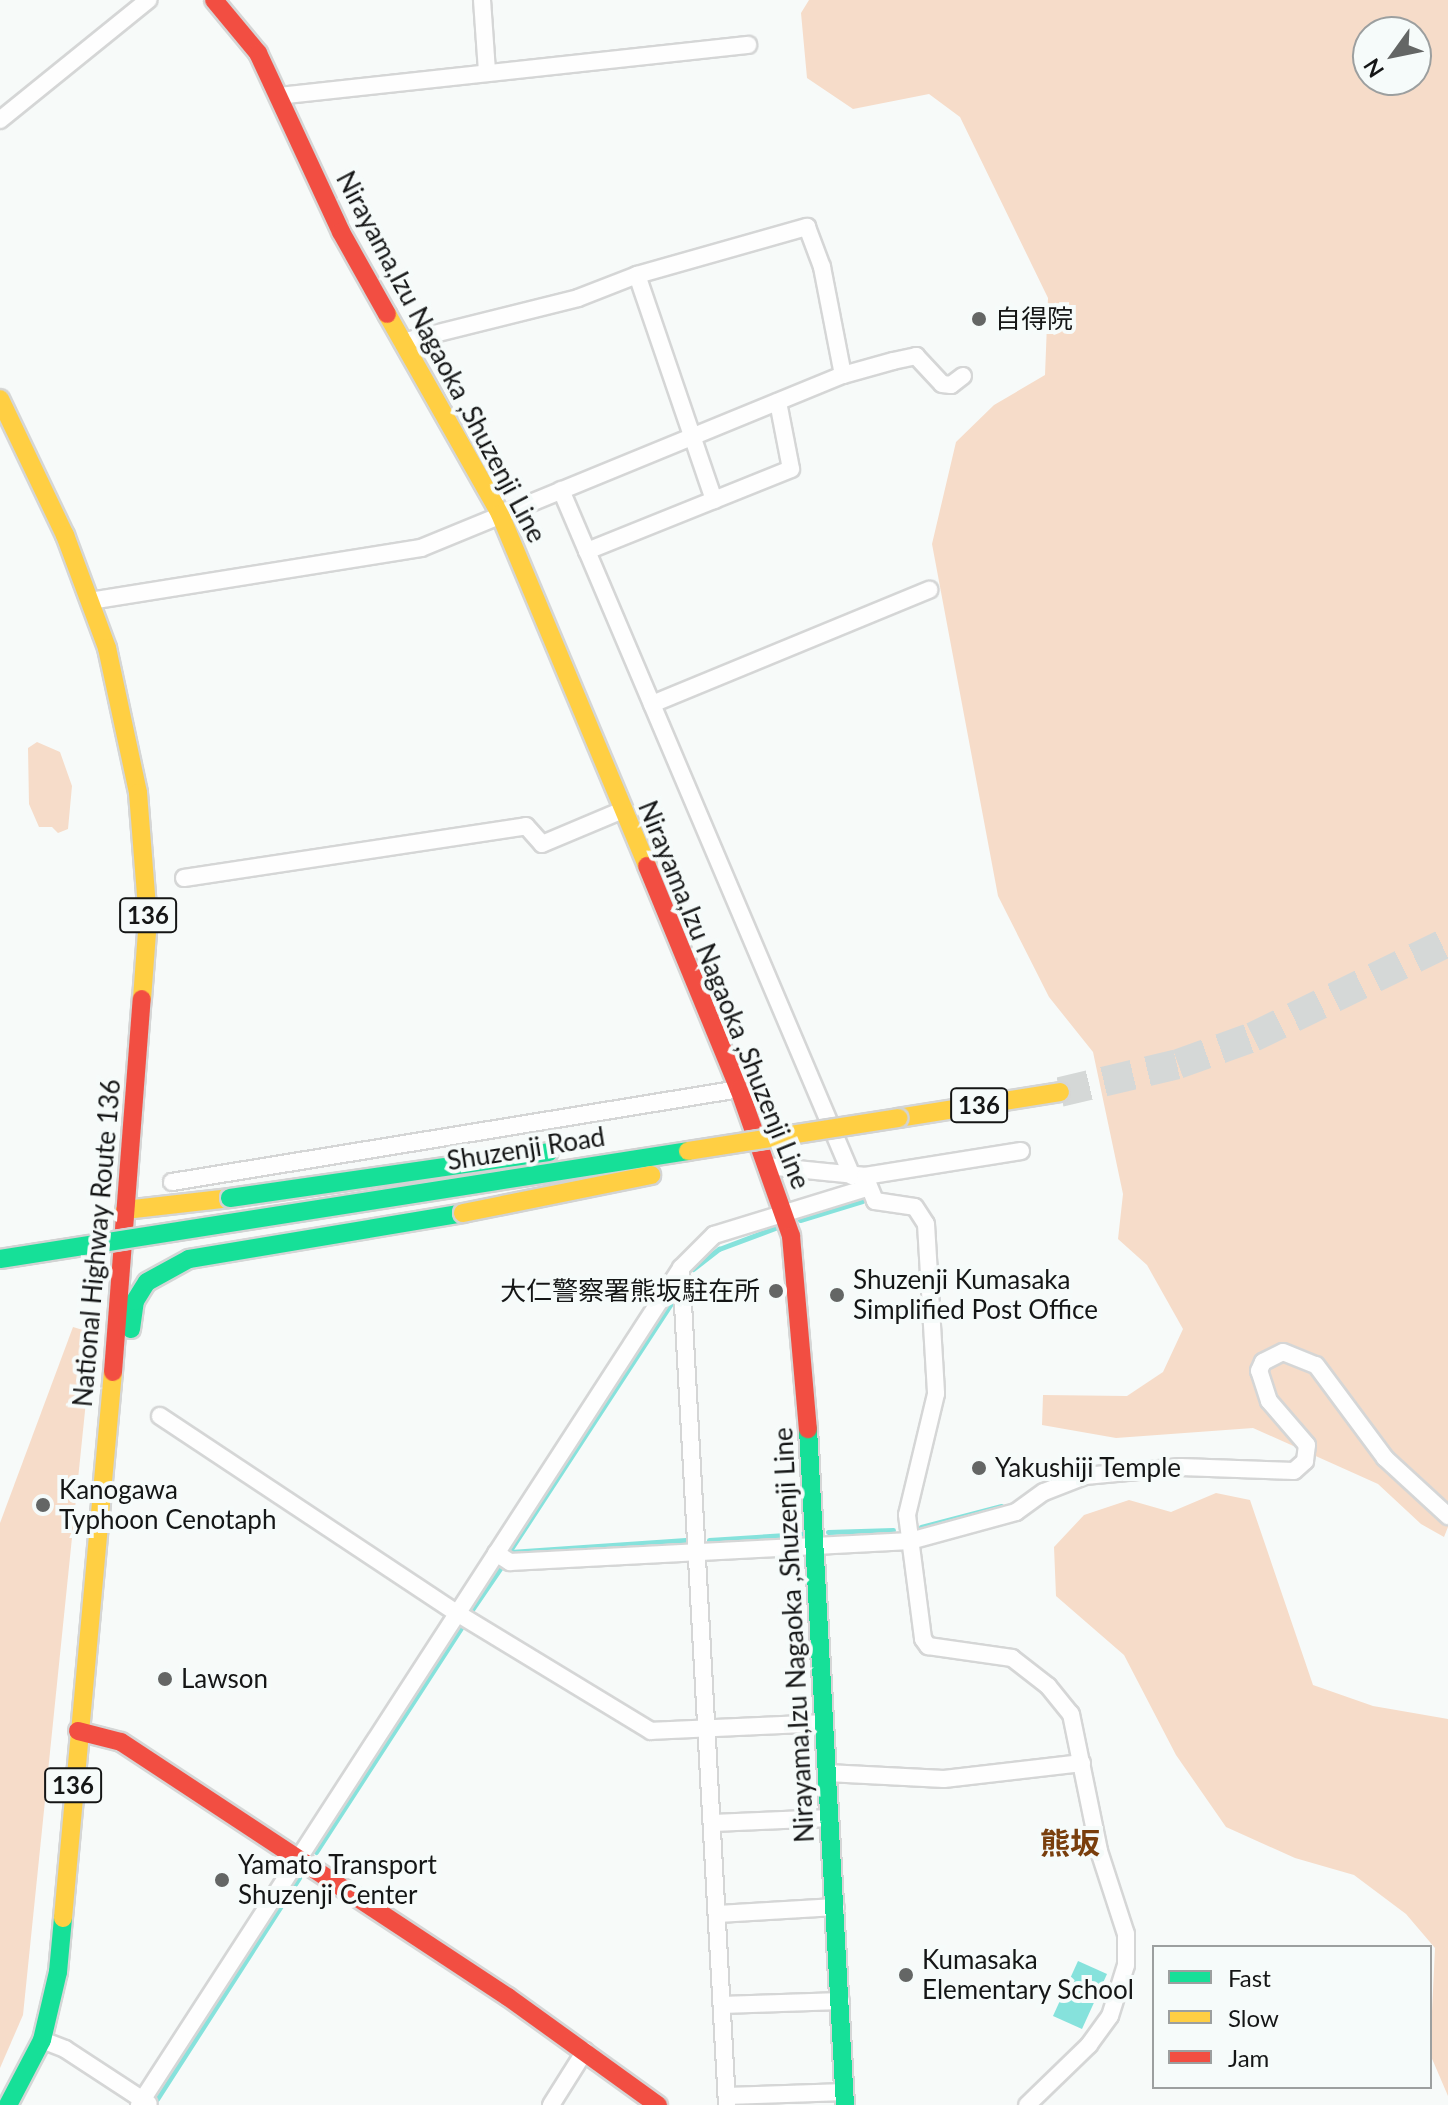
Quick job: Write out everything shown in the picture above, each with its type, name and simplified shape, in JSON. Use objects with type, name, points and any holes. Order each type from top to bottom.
[{"type":"main road","name":"Nirayama,Izu Nagaoka ,Shuzenji Line","points":[[214,0],[247,37],[341,232],[500,514],[739,1089],[784,1214],[798,1268],[845,2099]]},
{"type":"main road","name":"National Highway Route 136","points":[[0,399],[43,484],[90,601],[125,725],[146,859],[146,981],[107,1456],[78,1731],[58,1972],[42,2040],[8,2105]]},
{"type":"main road","name":"Shuzenji Road","points":[[0,1259],[815,1127],[898,1118],[1060,1092]]},
{"type":"main road","points":[[107,1456],[124,1411],[135,1301],[157,1273],[189,1259],[463,1213],[805,1145],[898,1118]]},
{"type":"main road","points":[[125,1210],[732,1129],[775,1124],[815,1127]]},
{"type":"main road","points":[[122,1245],[189,1259]]},
{"type":"main road","points":[[78,1731],[121,1742],[585,2051],[658,2105]]},
{"type":"street","points":[[0,120],[148,0]]},
{"type":"street","points":[[482,0],[487,72]]},
{"type":"street","points":[[278,96],[748,45]]},
{"type":"street","points":[[402,342],[578,298],[637,275],[807,227],[822,267],[843,375]]},
{"type":"street","points":[[637,275],[689,438],[714,500]]},
{"type":"street","points":[[90,601],[421,548],[843,375],[916,356],[942,384],[951,385],[963,376]]},
{"type":"street","points":[[587,551],[791,469],[778,402]]},
{"type":"street","points":[[561,490],[861,1180],[875,1201],[915,1207],[926,1224],[936,1394],[909,1502],[910,1541],[928,1646],[1002,1653],[1031,1671],[1071,1714],[1099,1851],[1126,1934],[1126,1965],[1102,2029],[1027,2105]]},
{"type":"street","points":[[652,704],[929,590]]},
{"type":"street","points":[[184,878],[526,826],[542,844],[623,810]]},
{"type":"street","points":[[172,1182],[739,1089]]},
{"type":"street","points":[[190,1203],[205,1189],[342,1167],[369,1150]]},
{"type":"street","points":[[42,2040],[65,2049],[144,2103],[297,1860],[681,1268],[714,1235],[784,1214],[861,1180],[1021,1151]]},
{"type":"street","points":[[767,1166],[861,1180]]},
{"type":"street","points":[[681,1268],[727,2100],[845,2099]]},
{"type":"street","points":[[496,1553],[510,1562],[698,1549],[910,1541],[1016,1512],[1054,1487],[1085,1476],[1181,1467],[1294,1471],[1305,1461],[1307,1445],[1269,1401],[1259,1371],[1263,1362],[1283,1352],[1316,1365],[1385,1458],[1448,1516]]},
{"type":"street","points":[[160,1416],[457,1613],[651,1731],[824,1723]]},
{"type":"street","points":[[827,1773],[944,1779],[1082,1763]]},
{"type":"street","points":[[713,1823],[830,1818]]},
{"type":"street","points":[[718,1914],[836,1907]]},
{"type":"street","points":[[722,2005],[841,2001]]},
{"type":"street","points":[[551,2105],[585,2051]]},
{"type":"shaded area","points":[[809,0],[1448,0],[1448,1527],[1444,1537],[1421,1524],[1378,1484],[1253,1428],[1116,1438],[1042,1425],[1043,1395],[1127,1396],[1163,1372],[1183,1329],[1147,1265],[1118,1239],[1123,1194],[1093,1052],[1049,997],[998,896],[932,544],[956,442],[994,405],[1045,375],[1048,298],[960,117],[929,94],[853,109],[807,78],[801,13]]},
{"type":"shaded area","points":[[37,742],[60,752],[72,786],[68,829],[58,833],[52,827],[39,827],[29,804],[28,748]]},
{"type":"shaded area","points":[[73,1327],[93,1333],[23,2015],[0,2068],[0,1523]]},
{"type":"shaded area","points":[[1216,1493],[1250,1500],[1313,1685],[1373,1706],[1448,1719],[1448,2096],[1432,2059],[1435,1948],[1406,1914],[1354,1875],[1295,1858],[1226,1827],[1176,1755],[1124,1655],[1056,1596],[1054,1547],[1084,1515],[1129,1500],[1171,1512]]},
{"type":"water","points":[[1078,1961],[1107,1974],[1082,2029],[1053,2016]]},
{"type":"waterway","points":[[800,1220],[862,1201]]},
{"type":"waterway","points":[[693,1269],[719,1249],[775,1228]]},
{"type":"waterway","points":[[509,1552],[672,1302]]},
{"type":"waterway","points":[[921,1527],[1001,1506]]},
{"type":"waterway","points":[[828,1532],[893,1530]]},
{"type":"waterway","points":[[709,1540],[802,1534]]},
{"type":"waterway","points":[[510,1552],[686,1540]]},
{"type":"waterway","points":[[471,1611],[501,1567]]},
{"type":"waterway","points":[[316,1852],[461,1628]]},
{"type":"waterway","points":[[157,2099],[299,1878]]},
{"type":"tunnel","points":[[1060,1092],[1178,1064],[1253,1037],[1448,942]]},
{"type":"traffic: fast","points":[[0,1259],[688,1151]]},
{"type":"traffic: fast","points":[[230,1198],[549,1152]]},
{"type":"traffic: fast","points":[[131,1329],[135,1301],[147,1282],[189,1259],[463,1213]]},
{"type":"traffic: fast","points":[[808,1429],[845,2105]]},
{"type":"traffic: fast","points":[[8,2105],[42,2040],[58,1972],[63,1918]]},
{"type":"traffic: slow","points":[[387,314],[500,514],[647,866]]},
{"type":"traffic: slow","points":[[0,399],[65,535],[107,648],[138,793],[148,919],[142,999]]},
{"type":"traffic: slow","points":[[898,1118],[1060,1092]]},
{"type":"traffic: slow","points":[[688,1151],[898,1118]]},
{"type":"traffic: slow","points":[[463,1213],[651,1175]]},
{"type":"traffic: slow","points":[[125,1210],[230,1198]]},
{"type":"traffic: slow","points":[[63,1918],[113,1372]]},
{"type":"traffic: jam","points":[[214,0],[258,53],[341,232],[387,314]]},
{"type":"traffic: jam","points":[[647,866],[739,1089],[791,1236],[808,1429]]},
{"type":"traffic: jam","points":[[113,1372],[142,999]]},
{"type":"traffic: jam","points":[[78,1731],[121,1742],[508,1997],[658,2105]]},
{"type":"place","name":"自得院","points":[[979,319]]},
{"type":"place","name":"大仁警察署熊坂駐在所","points":[[776,1291]]},
{"type":"place","name":"Shuzenji Kumasaka Simplified Post Office","points":[[837,1295]]},
{"type":"place","name":"Yakushiji Temple","points":[[979,1468]]},
{"type":"place","name":"Kanogawa Typhoon Cenotaph","points":[[43,1505]]},
{"type":"place","name":"Lawson","points":[[165,1679]]},
{"type":"place","name":"Yamato Transport Shuzenji Center","points":[[222,1880]]},
{"type":"place","name":"Kumasaka Elementary School","points":[[906,1975]]},
{"type":"district","name":"熊坂","points":[[1070,1842]]}]
